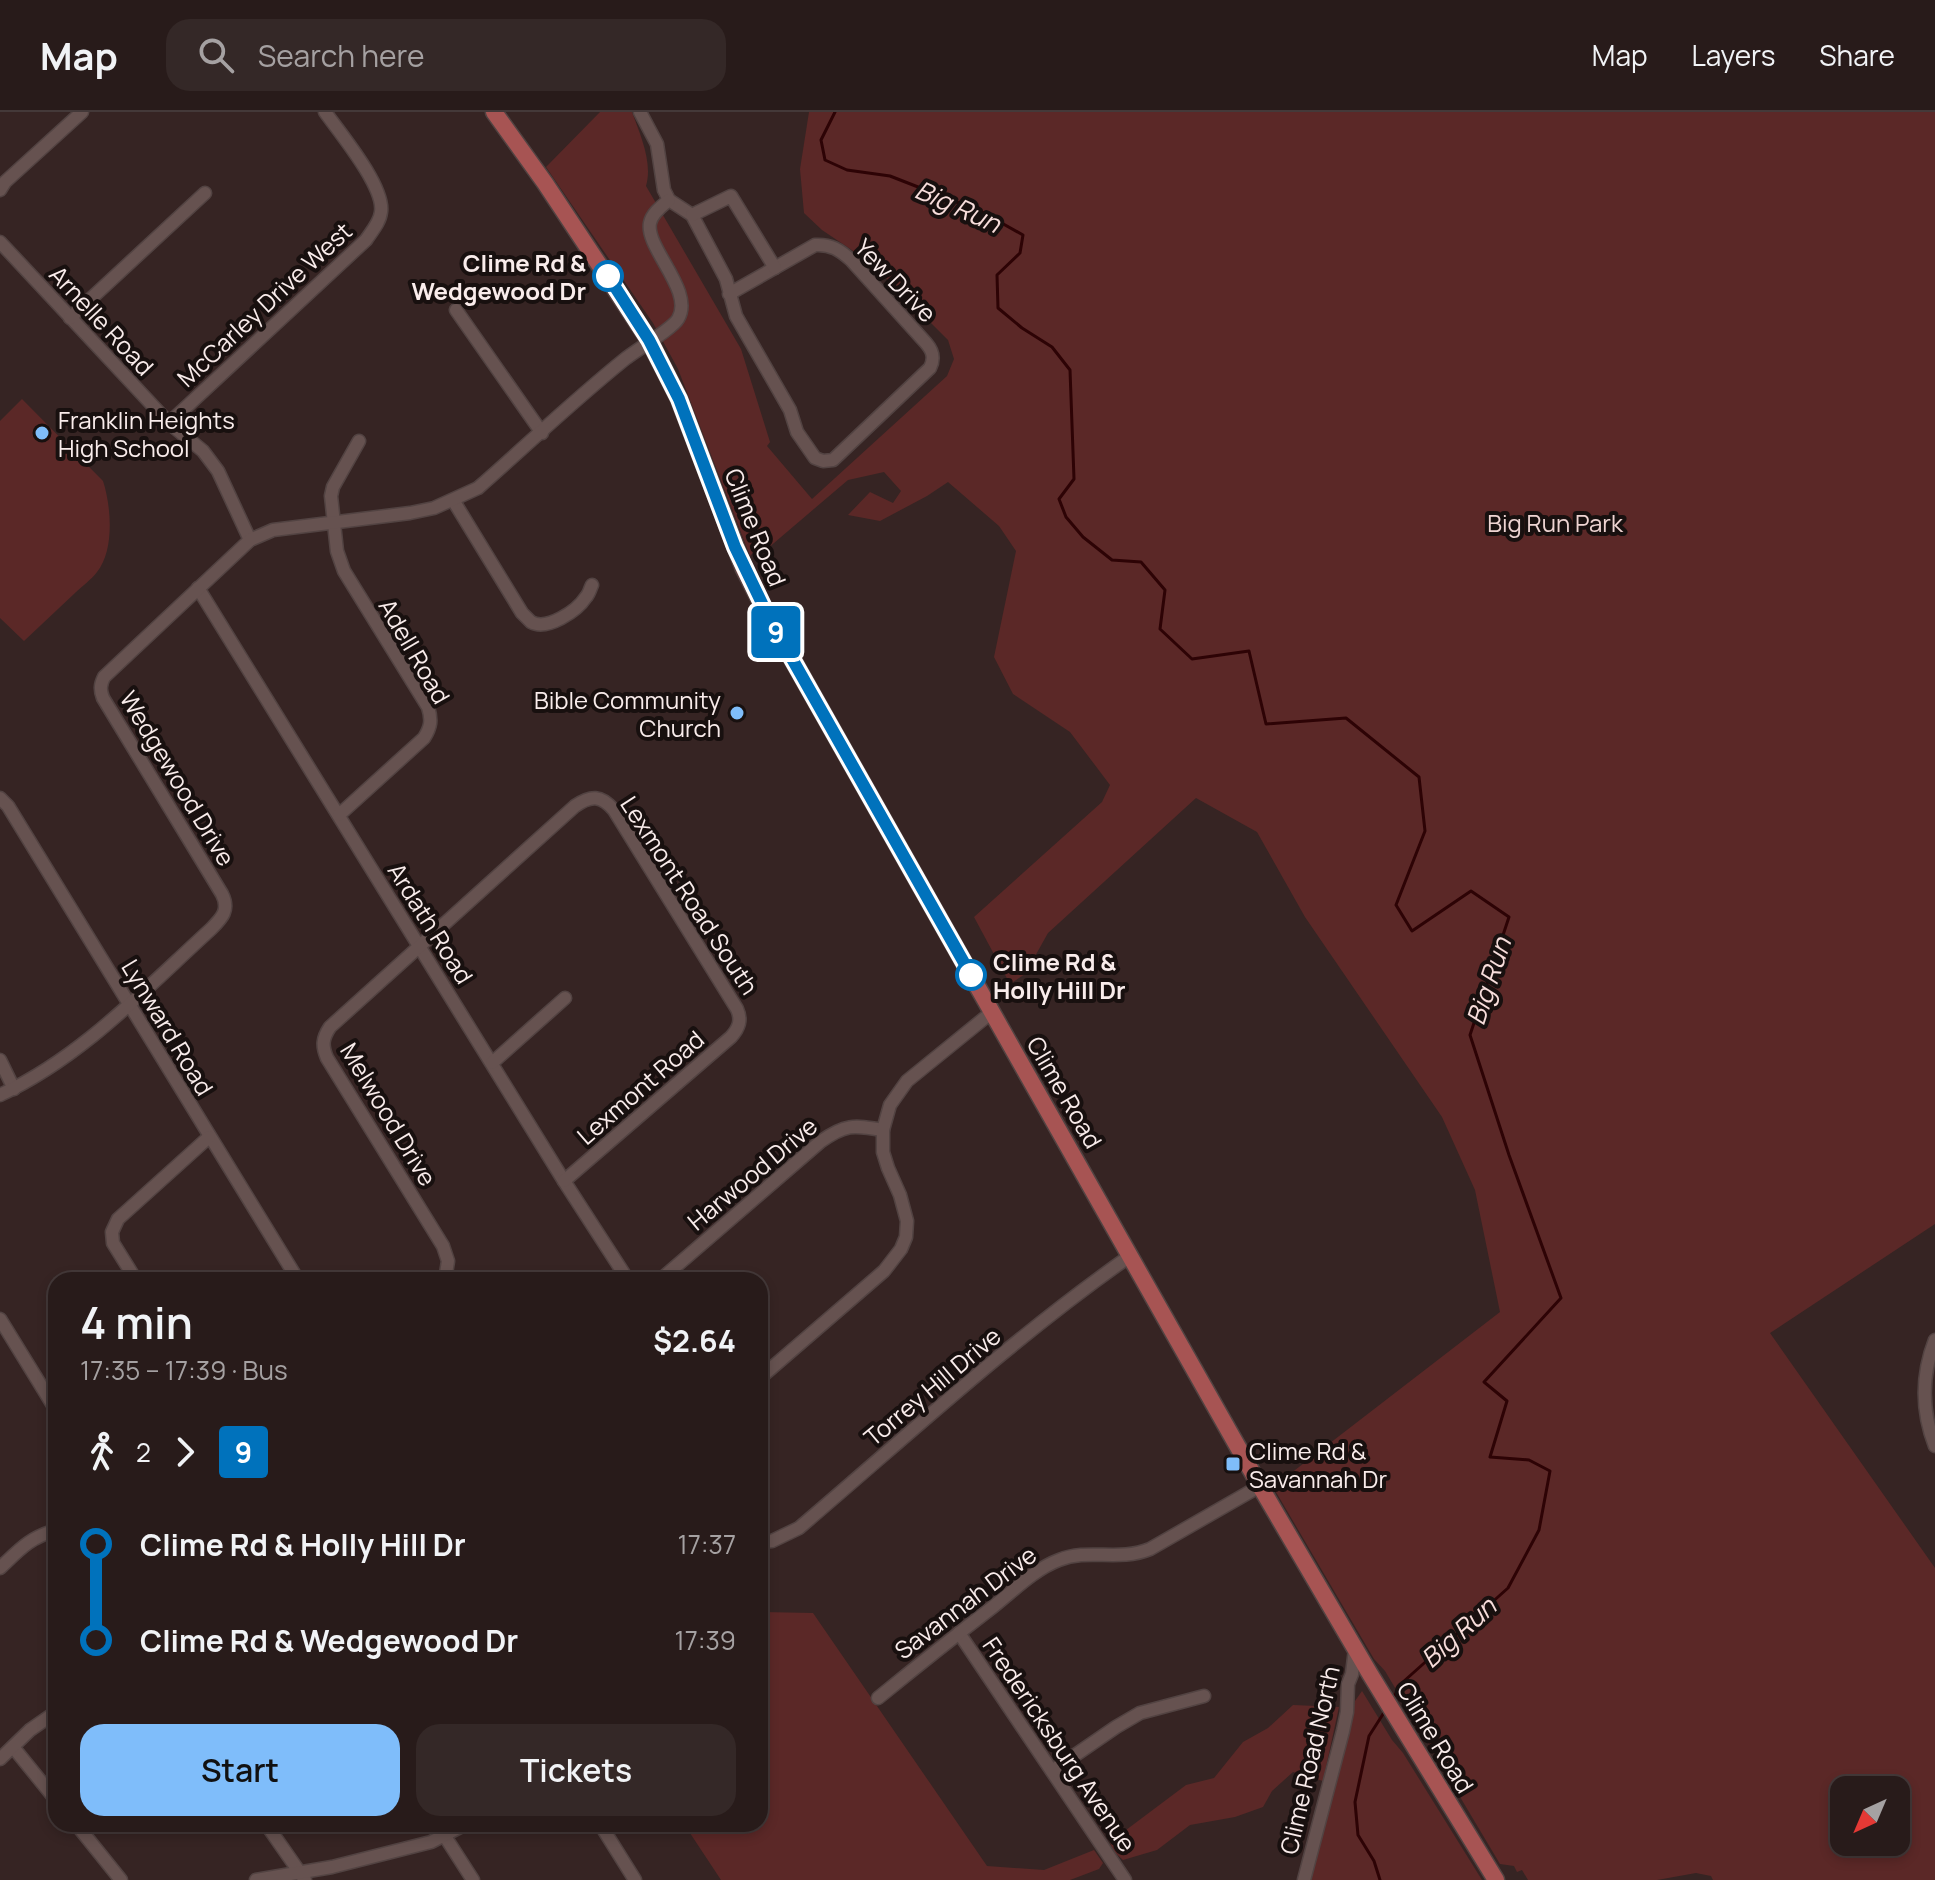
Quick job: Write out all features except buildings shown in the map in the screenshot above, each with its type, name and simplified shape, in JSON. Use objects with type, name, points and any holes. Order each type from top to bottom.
[{"type":"main road","name":"Clime Road","points":[[494,112],[649,340],[685,413],[732,540],[769,618],[1260,1486],[1408,1738],[1496,1880]]},
{"type":"street","points":[[0,190],[82,112]]},
{"type":"street","name":"McCarley Drive West","points":[[169,423],[366,240],[376,227],[381,212],[380,195],[373,180],[325,112]]},
{"type":"street","points":[[640,112],[657,144],[664,190],[669,200],[692,215],[726,279],[729,294]]},
{"type":"street","points":[[70,318],[205,193]]},
{"type":"street","points":[[692,215],[731,196],[775,268]]},
{"type":"street","name":"Wedgewood Drive","points":[[0,1095],[28,1082],[75,1050],[211,929],[226,908],[222,894],[100,691],[104,677],[250,540],[273,530],[434,508],[478,488],[624,360],[668,329],[678,320],[682,307],[680,294],[651,235],[650,223],[669,200]]},
{"type":"street","name":"Arnelle Road","points":[[1,244],[169,423],[203,451],[218,471],[250,540]]},
{"type":"street","name":"Yew Drive","points":[[826,244],[840,250],[931,348],[933,363],[833,460],[823,461],[808,451],[797,432],[790,410],[736,316],[729,294],[815,245],[826,244]]},
{"type":"street","points":[[456,310],[542,433]]},
{"type":"street","name":"Adell Road","points":[[339,815],[424,738],[430,729],[431,718],[428,707],[344,571],[337,551],[331,496],[359,441]]},
{"type":"street","points":[[453,500],[530,622],[541,625],[553,622],[586,599],[592,585]]},
{"type":"street","name":"Ardath Road","points":[[198,588],[623,1272]]},
{"type":"street","name":"Lynward Road","points":[[0,798],[8,806],[293,1272]]},
{"type":"street","name":"Melwood Drive","points":[[446,1272],[448,1261],[443,1246],[323,1048],[324,1037],[330,1027],[575,806],[594,798]]},
{"type":"street","name":"Lexmont Road South","points":[[594,798],[606,801],[614,810],[737,1009],[740,1023]]},
{"type":"street","points":[[492,1063],[565,998]]},
{"type":"street","points":[[768,1371],[884,1271],[901,1249],[907,1221],[883,1152],[883,1130],[890,1105],[907,1081],[992,1012]]},
{"type":"street","name":"Lexmont Road","points":[[564,1181],[731,1037],[740,1023]]},
{"type":"street","points":[[0,1060],[14,1089]]},
{"type":"street","name":"Harwood Drive","points":[[669,1272],[834,1132],[852,1127],[883,1130]]},
{"type":"street","points":[[131,1272],[113,1243],[112,1232],[118,1219],[209,1137]]},
{"type":"street","name":"Torrey Hill Drive","points":[[768,1541],[799,1528],[1038,1326],[1130,1256]]},
{"type":"street","points":[[0,1319],[48,1397]]},
{"type":"street","points":[[1935,1340],[1926,1367],[1923,1391],[1935,1446]]},
{"type":"street","name":"Savannah Drive","points":[[878,1698],[1055,1561],[1092,1554],[1124,1556],[1150,1549],[1260,1486]]},
{"type":"street","points":[[0,1568],[28,1542],[48,1533]]},
{"type":"street","name":"Fredericksburg Avenue","points":[[959,1633],[1125,1880]]},
{"type":"street","name":"Clime Road North","points":[[1304,1880],[1343,1731],[1355,1649]]},
{"type":"street","points":[[1052,1771],[1140,1713],[1204,1696]]},
{"type":"street","points":[[0,1759],[48,1718]]},
{"type":"street","points":[[13,1747],[48,1790]]},
{"type":"street","points":[[82,1832],[121,1880]]},
{"type":"street","points":[[272,1832],[302,1876]]},
{"type":"street","points":[[256,1880],[302,1876],[431,1842],[439,1832]]},
{"type":"street","points":[[442,1832],[473,1880]]},
{"type":"street","points":[[605,1832],[635,1880]]},
{"type":"green space","name":"Big Run Park","points":[[600,112],[632,112],[647,158],[646,186],[741,349],[770,442],[767,446],[812,499],[947,376],[954,359],[948,340],[871,263],[822,230],[804,213],[800,169],[809,112],[1935,112],[1935,1224],[1770,1333],[1935,1568],[1935,1880],[1713,1880],[1711,1876],[1696,1873],[1657,1880],[1528,1880],[1522,1870],[1517,1872],[1514,1866],[1500,1864],[1273,1487],[1500,1312],[1475,1190],[1442,1117],[1305,917],[1257,832],[1196,798],[1048,933],[1025,974],[1010,984],[974,917],[1102,802],[1110,785],[1070,732],[1013,694],[994,657],[1016,551],[999,526],[948,482],[880,521],[848,515],[870,492],[893,503],[901,491],[884,472],[848,480],[761,554],[755,551],[750,556],[678,369],[653,323],[546,167]]},
{"type":"green space","name":"Franklin Heights High School","points":[[22,399],[103,481],[110,527],[107,552],[97,572],[24,641],[0,618],[0,421]]},
{"type":"green space","points":[[768,1612],[813,1613],[987,1866],[1044,1870],[1094,1850],[1103,1863],[1099,1869],[1070,1880],[721,1880],[689,1832],[768,1832]]},
{"type":"green space","points":[[1362,1691],[1482,1880],[1311,1880],[1355,1701]]},
{"type":"green space","points":[[1293,1705],[1339,1707],[1323,1781],[1293,1772],[1272,1791],[1263,1807],[1235,1817],[1190,1825],[1157,1850],[1123,1860],[1113,1851],[1110,1842],[1186,1785],[1214,1778],[1243,1742],[1268,1728]]},
{"type":"waterway","name":"Big Run","points":[[835,112],[821,140],[825,160],[847,170],[890,176],[982,212],[1023,235],[1020,253],[997,275],[998,308],[1052,347],[1070,370],[1074,479],[1059,499],[1066,517],[1083,537],[1112,560],[1141,562],[1165,590],[1160,629],[1192,659],[1249,651],[1266,724],[1346,718],[1419,777],[1425,831],[1396,905],[1412,931],[1471,891],[1509,917],[1470,1035],[1561,1298],[1484,1382],[1507,1401],[1490,1457],[1529,1460],[1550,1471],[1539,1530],[1508,1588],[1403,1682],[1393,1698]]},
{"type":"waterway","name":"Big Run","points":[[1380,1880],[1374,1861],[1358,1835],[1355,1802],[1369,1736],[1385,1711]]},
{"type":"bus line","name":"9","points":[[608,276],[666,371],[691,427],[744,569],[769,618],[971,975]]},
{"type":"place","name":"Clime Rd & Wedgewood Dr","points":[[608,276]]},
{"type":"place","name":"Franklin Heights High School","points":[[42,433]]},
{"type":"place","name":"Bible Community Church","points":[[737,713]]},
{"type":"place","name":"Clime Rd & Holly Hill Dr","points":[[971,975]]},
{"type":"place","name":"Clime Rd & Savannah Dr","points":[[1233,1464]]}]
